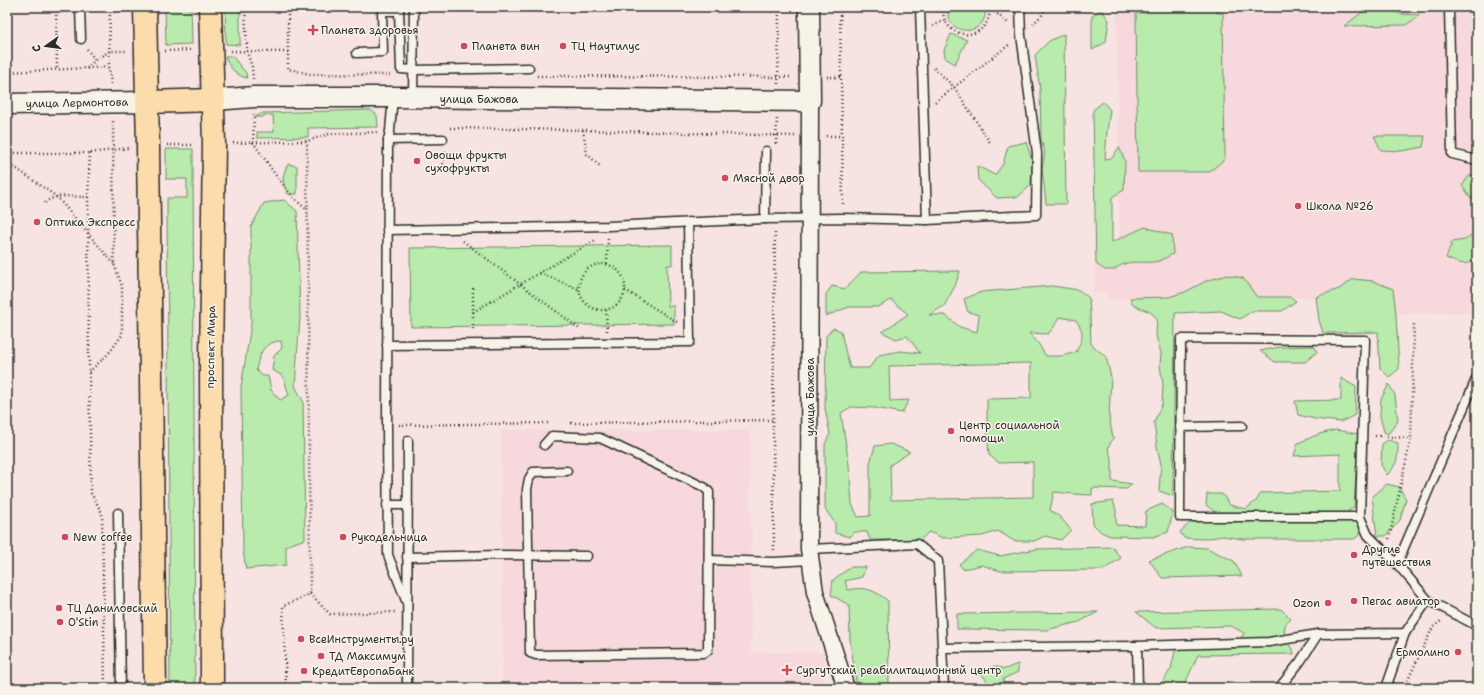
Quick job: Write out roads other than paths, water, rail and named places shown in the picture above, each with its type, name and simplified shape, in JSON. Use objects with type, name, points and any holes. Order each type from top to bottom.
[{"type":"main road","points":[[145,7],[155,688]]},
{"type":"main road","name":"проспект Мира","points":[[210,7],[214,100],[211,361],[212,688]]},
{"type":"main road","name":"улица Бажова","points":[[147,102],[214,100]]},
{"type":"street","name":"улица Бажова","points":[[809,7],[810,555],[815,592],[846,688]]},
{"type":"street","name":"улица Бажова","points":[[214,100],[254,97],[392,97],[810,101]]},
{"type":"street","name":"улица Лермонтова","points":[[7,104],[147,102]]},
{"type":"lane","points":[[80,7],[81,39]]},
{"type":"lane","points":[[413,98],[414,7]]},
{"type":"lane","points":[[920,7],[927,220]]},
{"type":"lane","points":[[387,230],[608,229],[688,222],[765,219],[843,218],[927,220],[1036,215],[1037,153],[1021,35],[1020,7]]},
{"type":"lane","points":[[1449,7],[1452,154],[1477,160]]},
{"type":"lane","points":[[357,53],[383,52],[382,11],[399,11],[401,69],[529,68]]},
{"type":"lane","points":[[392,97],[388,140],[387,230],[388,555],[407,603]]},
{"type":"lane","points":[[388,140],[443,139]]},
{"type":"lane","points":[[765,219],[766,151]]},
{"type":"lane","points":[[387,345],[688,343],[691,340],[688,222]]},
{"type":"lane","points":[[1360,516],[1180,517],[1180,339],[1365,340],[1360,516],[1368,536],[1397,564],[1428,600],[1477,626]]},
{"type":"lane","points":[[1397,564],[1477,377]]},
{"type":"lane","points":[[1180,427],[1242,426]]},
{"type":"lane","points":[[544,445],[552,436],[600,438],[704,487],[709,492],[708,650],[704,653],[536,655],[530,653],[526,489],[529,479],[534,472],[566,471]]},
{"type":"lane","points":[[407,688],[408,441]]},
{"type":"lane","points":[[387,505],[408,505]]},
{"type":"lane","points":[[118,513],[121,688]]},
{"type":"lane","points":[[709,560],[774,562],[810,555],[917,544],[938,561],[944,688]]},
{"type":"lane","points":[[407,557],[527,555],[587,556]]},
{"type":"lane","points":[[1386,688],[1405,633],[1428,600]]},
{"type":"lane","points":[[943,648],[1137,646],[1269,642],[1318,634],[1405,633]]},
{"type":"lane","points":[[1279,688],[1300,662],[1318,634]]},
{"type":"lane","points":[[1137,646],[1138,688]]},
{"type":"place","name":"Планета здоровья","points":[[313,30]]},
{"type":"place","name":"Планета вин","points":[[464,46]]},
{"type":"place","name":"ТЦ Наутилус","points":[[563,46]]},
{"type":"place","name":"Овощи фрукты сухофрукты","points":[[417,161]]},
{"type":"place","name":"Мясной двор","points":[[725,178]]},
{"type":"place","name":"Школа №26","points":[[1298,206]]},
{"type":"place","name":"Оптика Экспресс","points":[[37,222]]},
{"type":"place","name":"Центр социальной помощи","points":[[951,431]]},
{"type":"place","name":"New coffee","points":[[65,537]]},
{"type":"place","name":"Рукодельница","points":[[343,537]]},
{"type":"place","name":"Другие путешествия","points":[[1354,555]]},
{"type":"place","name":"Пегас авиатор","points":[[1354,601]]},
{"type":"place","name":"Ozon","points":[[1328,603]]},
{"type":"place","name":"ТЦ Даниловский","points":[[59,608]]},
{"type":"place","name":"O'Stin","points":[[60,622]]},
{"type":"place","name":"ВсеИнструменты.ру","points":[[301,639]]},
{"type":"place","name":"Ермолино","points":[[1458,652]]},
{"type":"place","name":"ТД Максимум","points":[[321,656]]},
{"type":"place","name":"Сургутский реабилитационный центр","points":[[787,670]]},
{"type":"place","name":"КредитЕвропаБанк","points":[[304,671]]}]
